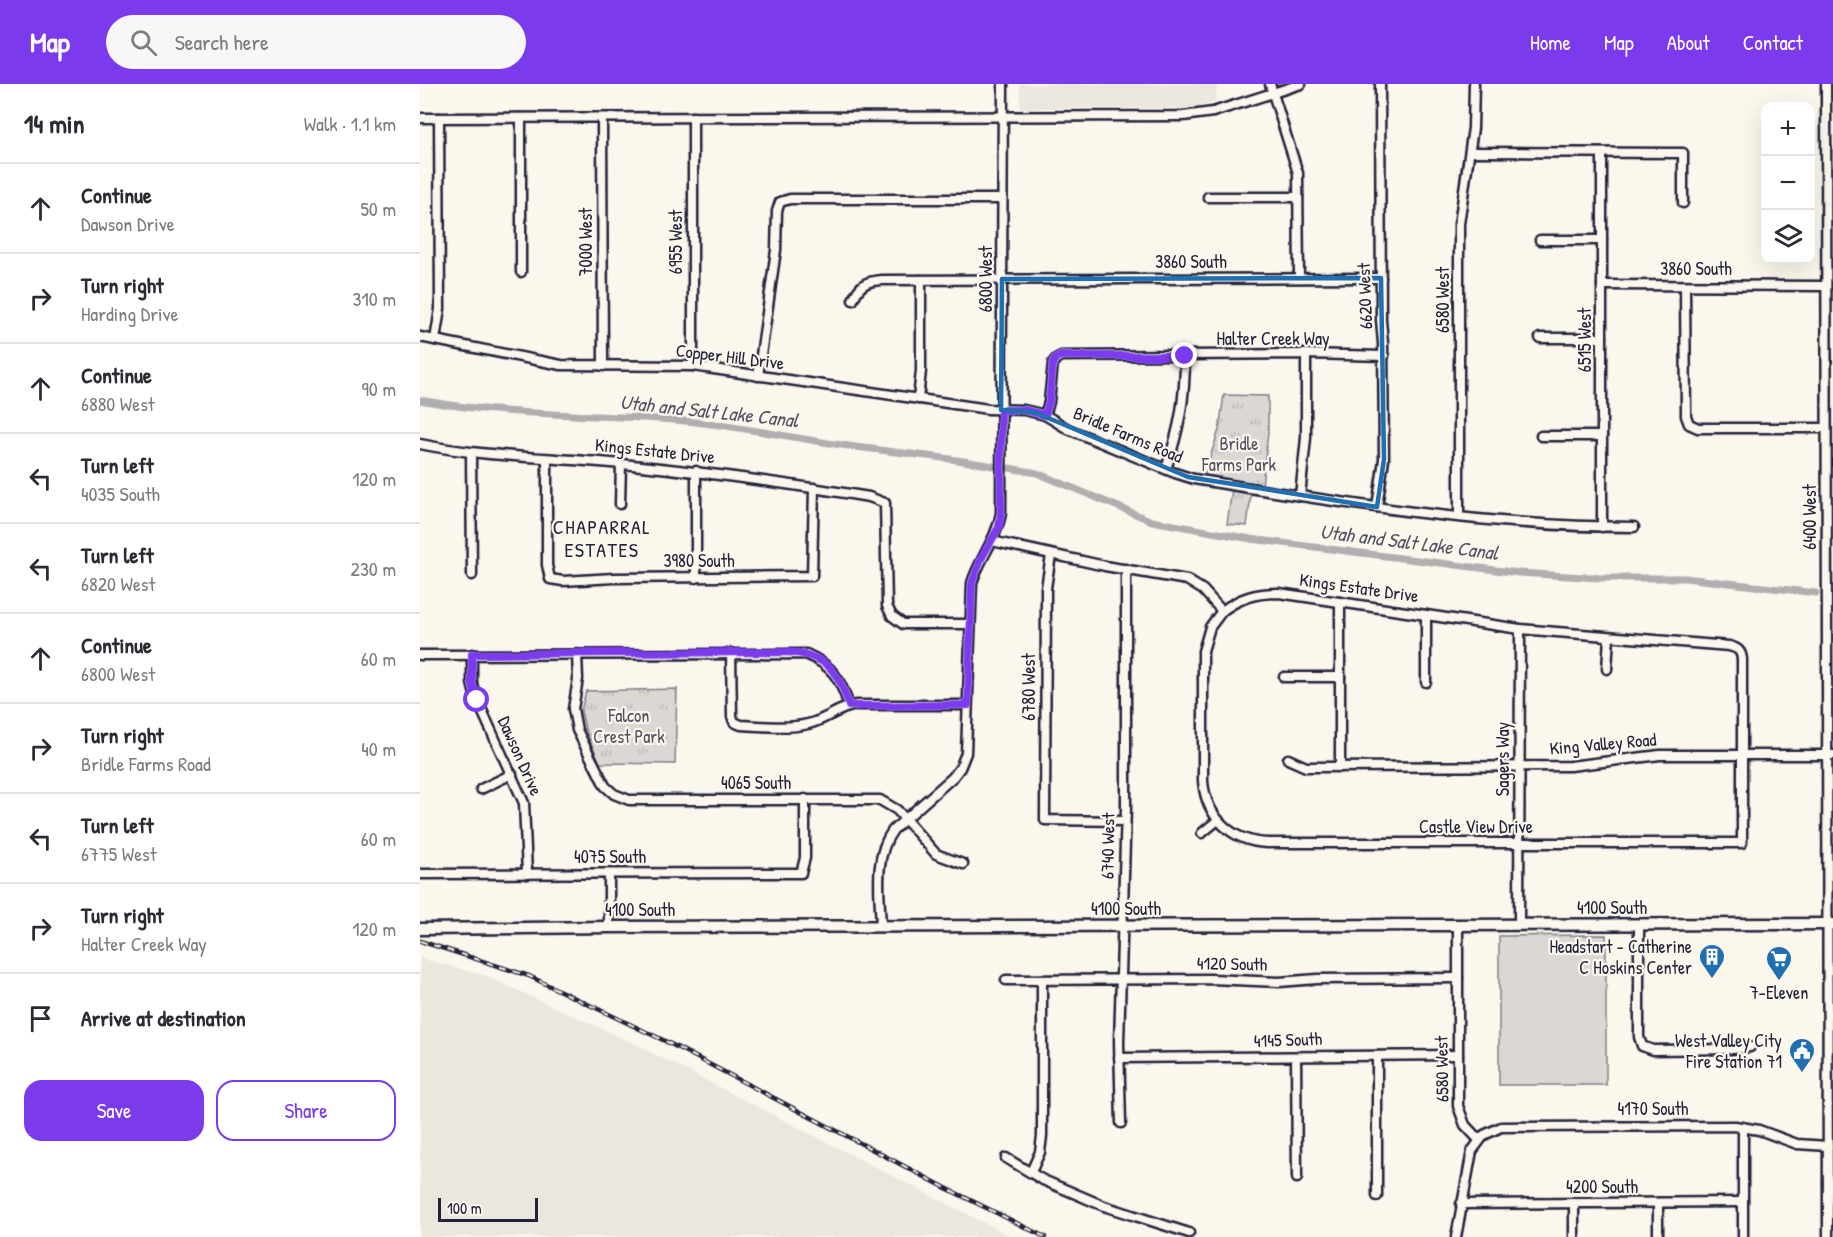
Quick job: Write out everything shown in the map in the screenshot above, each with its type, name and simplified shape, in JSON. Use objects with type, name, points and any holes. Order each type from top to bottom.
[{"type":"main road","name":"4100 South","points":[[420,929],[1830,924]]},
{"type":"street","name":"6800 West","points":[[881,927],[880,864],[882,849],[893,830],[960,768],[966,753],[972,583],[981,559],[999,527],[1001,513],[1003,84]]},
{"type":"street","points":[[420,118],[1192,115],[1213,112],[1271,89],[1301,84]]},
{"type":"street","name":"6620 West","points":[[1377,507],[1383,466],[1384,356],[1381,323],[1380,84]]},
{"type":"street","name":"6580 West","points":[[1459,517],[1459,224],[1474,123],[1474,84]]},
{"type":"street","name":"6400 West","points":[[1826,84],[1826,286],[1829,373],[1826,428],[1826,603],[1830,755],[1828,1237]]},
{"type":"street","points":[[1271,89],[1296,164],[1299,278]]},
{"type":"street","name":"6955 West","points":[[693,117],[693,366]]},
{"type":"street","points":[[435,340],[440,309],[439,118]]},
{"type":"street","points":[[521,118],[521,272]]},
{"type":"street","name":"7000 West","points":[[602,118],[603,366]]},
{"type":"street","points":[[1470,152],[1683,153],[1683,203]]},
{"type":"street","name":"6515 West","points":[[1602,153],[1602,527]]},
{"type":"street","points":[[1208,197],[1298,197]]},
{"type":"street","points":[[758,376],[776,250],[777,211],[780,202],[790,199],[1002,199]]},
{"type":"street","points":[[1540,240],[1602,240]]},
{"type":"street","name":"3860 South","points":[[853,300],[859,287],[867,282],[882,280],[1381,278]]},
{"type":"street","points":[[918,399],[921,371],[921,280]]},
{"type":"street","name":"3860 South","points":[[1602,285],[1826,286]]},
{"type":"street","points":[[1685,286],[1686,416],[1689,424],[1698,428],[1826,428]]},
{"type":"street","name":"Copper Hill Drive","points":[[420,338],[561,364],[693,366],[1001,410]]},
{"type":"street","points":[[1540,338],[1602,338]]},
{"type":"street","points":[[1300,496],[1306,433],[1306,354]]},
{"type":"street","name":"Halter Creek Way","points":[[1045,415],[1049,406],[1053,366],[1056,358],[1064,356],[1306,354],[1384,356]]},
{"type":"street","points":[[1166,469],[1183,411],[1185,356]]},
{"type":"street","name":"Bridle Farms Road","points":[[1001,410],[1024,410],[1045,415],[1068,429],[1194,478],[1421,514],[1567,526],[1634,527]]},
{"type":"street","points":[[1541,436],[1602,436]]},
{"type":"street","name":"Kings Estate Drive","points":[[420,444],[471,453],[696,471],[869,497],[885,503],[886,606],[892,616],[903,624],[970,624]]},
{"type":"street","points":[[471,453],[472,575]]},
{"type":"street","name":"3980 South","points":[[547,459],[547,565],[550,579],[563,581],[614,578],[813,576],[814,488]]},
{"type":"street","points":[[621,464],[621,504]]},
{"type":"street","points":[[696,471],[696,578]]},
{"type":"street","points":[[992,541],[1051,555],[1187,580],[1203,590],[1222,611]]},
{"type":"street","name":"6780 West","points":[[1051,555],[1046,588],[1045,820],[1124,821]]},
{"type":"street","name":"6740 West","points":[[1121,1123],[1119,1059],[1123,926],[1126,569]]},
{"type":"street","name":"Kings Estate Drive","points":[[1222,611],[1246,596],[1279,593],[1520,629],[1729,646],[1739,650],[1742,659],[1742,755]]},
{"type":"street","points":[[1340,602],[1340,767]]},
{"type":"street","name":"Castle View Drive","points":[[1222,611],[1207,633],[1203,657],[1203,788],[1207,801],[1218,820],[1240,837],[1261,843],[1742,843],[1742,755]]},
{"type":"street","points":[[1426,615],[1426,682]]},
{"type":"street","name":"Sagers Way","points":[[1519,925],[1520,629]]},
{"type":"street","points":[[1607,669],[1609,637]]},
{"type":"street","points":[[420,655],[787,652],[806,654],[820,660],[839,678],[849,706]]},
{"type":"street","points":[[731,653],[733,720],[736,724],[802,725],[820,720],[849,706],[968,705]]},
{"type":"street","name":"Dawson Drive","points":[[472,654],[475,694],[522,796],[526,811],[527,874]]},
{"type":"street","name":"4065 South","points":[[577,654],[578,679],[573,702],[574,719],[577,730],[605,786],[614,794],[629,800],[880,800],[890,804],[936,854],[963,864]]},
{"type":"street","points":[[1284,677],[1340,677]]},
{"type":"street","name":"King Valley Road","points":[[1288,759],[1306,767],[1520,766],[1587,765],[1660,755],[1830,755]]},
{"type":"street","points":[[481,789],[512,774]]},
{"type":"street","name":"4075 South","points":[[420,874],[801,873],[805,858],[805,799]]},
{"type":"street","points":[[1203,834],[1218,820]]},
{"type":"street","points":[[609,874],[609,927]]},
{"type":"street","points":[[1639,924],[1642,1046],[1653,1050],[1749,1047]]},
{"type":"street","name":"6580 West","points":[[1458,925],[1458,1100],[1460,1116],[1479,1140]]},
{"type":"street","name":"4120 South","points":[[1006,980],[1279,981],[1458,978]]},
{"type":"street","points":[[1030,1172],[1040,1152],[1042,1136],[1042,980]]},
{"type":"street","name":"4145 South","points":[[1119,1059],[1458,1055]]},
{"type":"street","points":[[1377,1056],[1377,1196]]},
{"type":"street","points":[[1296,1057],[1297,1178]]},
{"type":"street","name":"4170 South","points":[[1479,1140],[1496,1129],[1513,1126],[1743,1126],[1797,1144],[1828,1146]]},
{"type":"street","points":[[1743,1126],[1743,1237]]},
{"type":"street","points":[[1456,1237],[1470,1156],[1479,1140]]},
{"type":"street","points":[[1006,1158],[1052,1184],[1104,1206],[1189,1233]]},
{"type":"street","points":[[1574,1203],[1574,1237]]},
{"type":"street","points":[[1658,1203],[1658,1237]]},
{"type":"street","name":"4200 South","points":[[1461,1204],[1743,1203]]},
{"type":"highlighted area","points":[[1381,278],[1384,459],[1377,507],[1188,477],[1034,412],[1001,410],[1002,279]]},
{"type":"shaded area","points":[[1020,84],[1217,84],[1216,102],[1195,108],[1020,108]]},
{"type":"shaded area","points":[[420,958],[486,976],[633,1043],[1012,1237],[420,1237]]},
{"type":"green space","name":"Bridle Farms Park","points":[[1224,395],[1268,396],[1268,433],[1262,485],[1204,476],[1219,430]]},
{"type":"green space","name":"Bridle Farms Park","points":[[1232,490],[1251,494],[1247,526],[1227,524]]},
{"type":"green space","name":"Falcon Crest Park","points":[[677,689],[675,764],[600,763],[585,729],[581,711],[586,691]]},
{"type":"green space","points":[[1606,935],[1606,1085],[1499,1085],[1499,936]]},
{"type":"waterway","name":"Utah and Salt Lake Canal","points":[[420,400],[515,412],[694,422],[993,466]]},
{"type":"waterway","name":"Utah and Salt Lake Canal","points":[[1009,468],[1037,473],[1152,521],[1251,539],[1519,573],[1600,578],[1685,578],[1816,593]]},
{"type":"railway","points":[[420,941],[529,976],[663,1040],[946,1188],[1045,1237]]},
{"type":"place","name":"Headstart - Catherine C Hoskins Center","points":[[1712,980]]},
{"type":"place","name":"7-Eleven","points":[[1779,982]]},
{"type":"place","name":"West Valley City Fire Station 71","points":[[1802,1074]]},
{"type":"district","name":"CHAPARRAL ESTATES","points":[[602,538]]},
{"type":"route","points":[[477,700],[472,683],[472,654],[787,652],[806,654],[829,667],[839,678],[849,706],[968,705],[972,583],[981,559],[999,527],[1001,513],[1001,410],[1024,410],[1045,415],[1049,406],[1053,363],[1061,356],[1185,356]]}]
